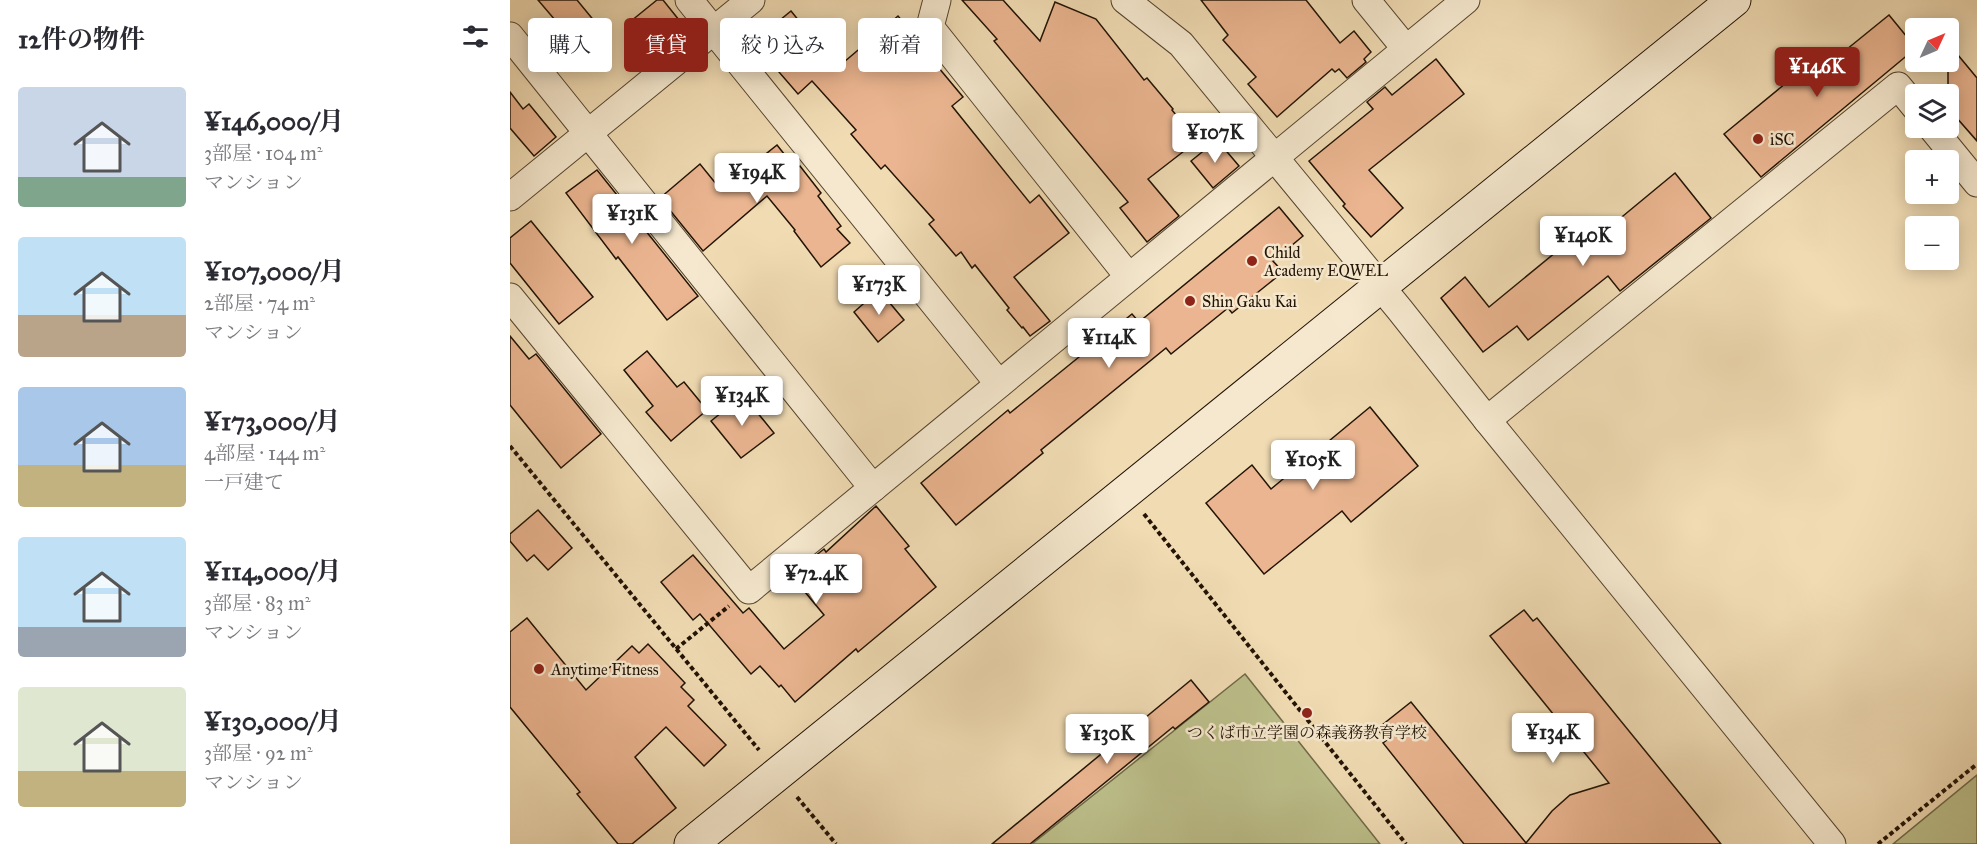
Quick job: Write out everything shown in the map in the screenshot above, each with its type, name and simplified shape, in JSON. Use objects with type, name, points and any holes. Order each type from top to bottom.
[{"type":"street","points":[[689,0],[999,384]]},
{"type":"street","points":[[510,197],[751,0]]},
{"type":"street","points":[[937,0],[930,27],[1129,277]]},
{"type":"street","points":[[1125,0],[1181,44],[1381,286],[1832,844]]},
{"type":"street","points":[[1366,0],[1406,49]]},
{"type":"street","points":[[510,297],[749,590],[1466,0]]},
{"type":"street","points":[[691,844],[1734,0]]},
{"type":"street","points":[[510,36],[873,488]]},
{"type":"street","points":[[1488,420],[1898,86],[1905,95]]},
{"type":"street","points":[[1940,138],[1977,183]]},
{"type":"path","points":[[510,446],[761,753]]},
{"type":"path","points":[[1144,514],[1406,844]]},
{"type":"path","points":[[676,649],[749,590]]},
{"type":"path","points":[[1878,844],[1977,764]]},
{"type":"path","points":[[797,798],[836,844]]},
{"type":"green space","points":[[1245,674],[1380,844],[1032,844]]},
{"type":"green space","points":[[1977,775],[1977,844],[1893,844]]},
{"type":"building","points":[[538,0],[577,0],[592,18],[553,18]]},
{"type":"building","points":[[657,0],[663,0],[677,18],[635,18]]},
{"type":"building","points":[[962,0],[1003,0],[1040,41],[1055,2],[1096,19],[1144,80],[1147,78],[1197,141],[1148,179],[1179,216],[1147,242],[1120,208],[1128,202],[994,41],[997,39]]},
{"type":"building","points":[[1201,0],[1306,0],[1340,43],[1354,31],[1371,52],[1364,59],[1366,62],[1347,78],[1339,69],[1335,72],[1332,69],[1277,117],[1248,84],[1256,77],[1223,40],[1228,35]]},
{"type":"building","points":[[791,11],[797,18],[782,18]]},
{"type":"building","points":[[1889,15],[1905,35],[1905,57],[1761,177],[1724,134],[1797,74],[1804,84]]},
{"type":"building","points":[[858,50],[858,72],[942,72],[963,97],[952,106],[1030,203],[1039,195],[1069,233],[1014,277],[1050,321],[1030,336],[1007,310],[1009,308],[975,265],[972,268],[961,252],[956,256],[929,224],[934,220],[885,165],[881,169],[851,134],[856,130],[812,81],[798,94],[779,72],[846,72],[846,60]]},
{"type":"building","points":[[1959,56],[1977,78],[1977,141],[1959,121],[1959,84],[1948,84],[1948,72],[1959,72]]},
{"type":"building","points":[[1436,59],[1464,94],[1369,170],[1403,208],[1371,237],[1343,206],[1345,204],[1309,161],[1373,109],[1367,102],[1385,87],[1392,95]]},
{"type":"building","points":[[510,92],[523,109],[529,104],[556,137],[534,156],[510,128]]},
{"type":"building","points":[[1217,140],[1239,166],[1213,188],[1191,161]]},
{"type":"building","points":[[777,145],[796,169],[800,166],[821,193],[818,196],[841,226],[837,229],[850,243],[821,267],[767,196],[703,251],[660,198],[700,164],[721,190]]},
{"type":"building","points":[[597,170],[698,296],[667,320],[618,257],[616,259],[566,193]]},
{"type":"building","points":[[1675,173],[1711,218],[1620,291],[1608,276],[1528,340],[1517,326],[1483,352],[1441,298],[1465,277],[1489,307],[1567,243],[1577,254]]},
{"type":"building","points":[[1279,207],[1303,236],[1273,261],[1283,272],[1232,313],[1228,308],[1171,354],[1166,348],[1041,450],[1043,453],[956,525],[921,483],[1008,410],[1010,413],[1132,314],[1139,322]]},
{"type":"building","points":[[531,221],[593,297],[559,324],[510,263],[510,238]]},
{"type":"building","points":[[879,290],[904,320],[878,342],[854,312]]},
{"type":"building","points":[[510,336],[529,359],[536,354],[601,434],[561,468],[510,405]]},
{"type":"building","points":[[647,351],[677,387],[684,382],[707,410],[671,441],[646,412],[653,406],[624,370]]},
{"type":"building","points":[[743,395],[774,433],[741,458],[711,421]]},
{"type":"building","points":[[1370,407],[1418,466],[1351,522],[1342,511],[1264,574],[1206,503],[1252,465],[1271,489]]},
{"type":"building","points":[[876,506],[909,546],[905,549],[936,587],[858,652],[856,649],[795,702],[781,685],[779,687],[760,666],[751,674],[700,614],[693,620],[661,582],[693,555],[743,613],[749,608],[784,649],[824,615],[791,575],[824,549],[826,552]]},
{"type":"building","points":[[538,510],[572,548],[548,570],[534,555],[527,561],[510,541],[510,534]]},
{"type":"building","points":[[1524,610],[1533,621],[1537,618],[1721,844],[1464,844],[1383,743],[1387,740],[1377,729],[1411,702],[1526,843],[1552,811],[1570,795],[1609,783],[1490,636]]},
{"type":"building","points":[[527,618],[586,690],[632,646],[639,653],[648,644],[685,683],[681,687],[694,700],[688,706],[726,745],[704,766],[666,727],[635,757],[676,808],[632,844],[618,844],[577,794],[580,792],[510,707],[510,632]]},
{"type":"building","points":[[1191,680],[1209,702],[1175,729],[1173,727],[1030,844],[992,844]]},
{"type":"place","name":"iSC","points":[[1758,139]]},
{"type":"place","name":"Child Academy EQWEL","points":[[1252,261]]},
{"type":"place","name":"Shin Gaku Kai","points":[[1190,301]]},
{"type":"place","name":"Anytime Fitness","points":[[539,669]]},
{"type":"place","name":"つくば市立学園の森義務教育学校","points":[[1307,713]]}]
